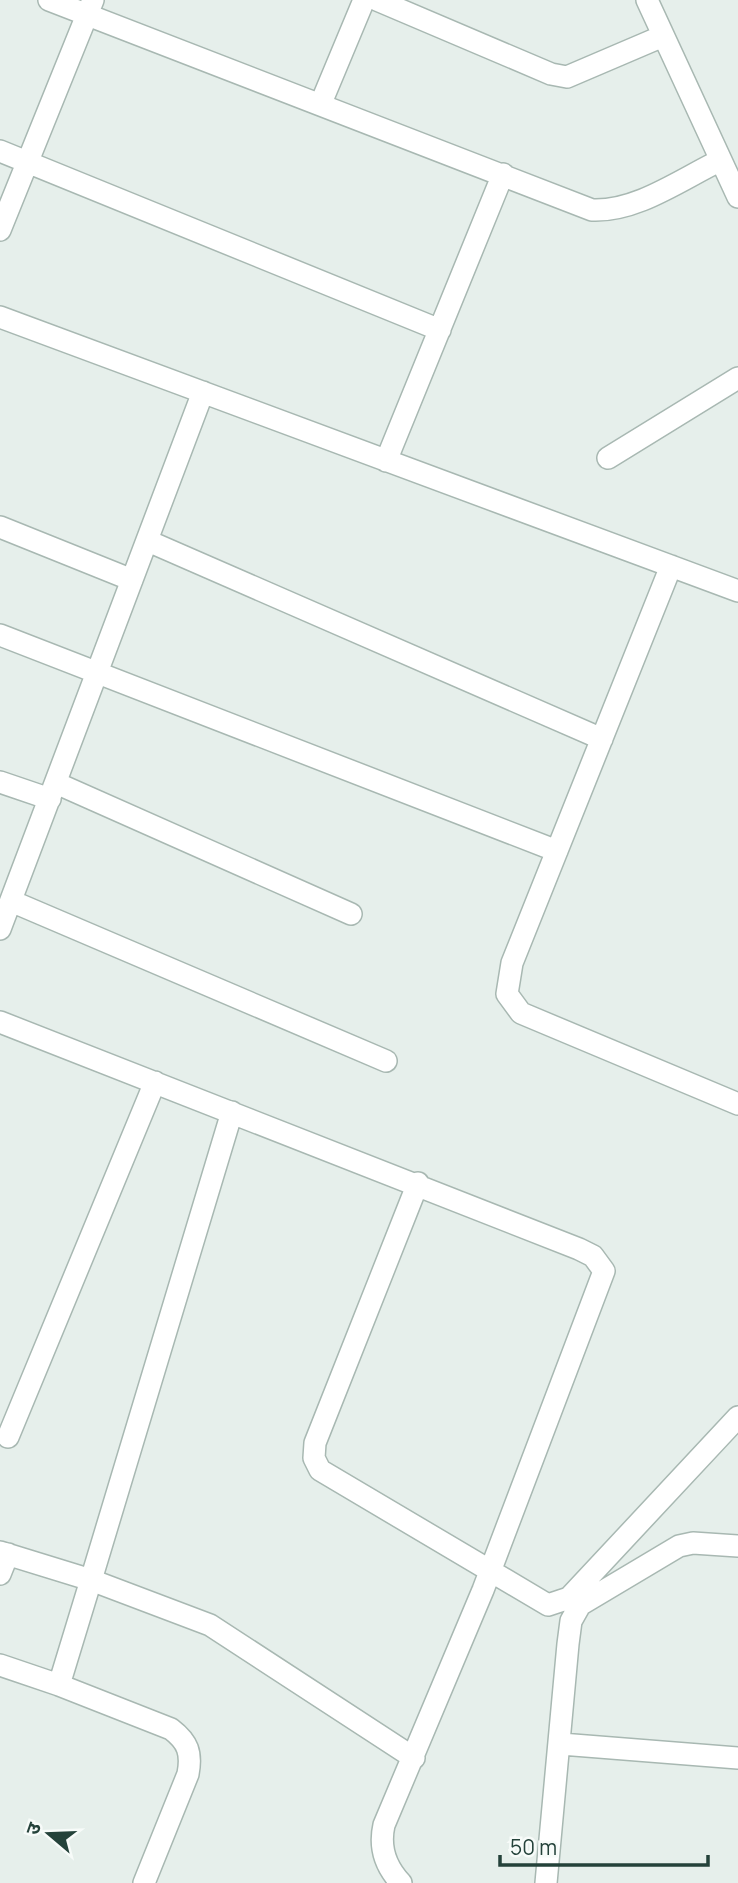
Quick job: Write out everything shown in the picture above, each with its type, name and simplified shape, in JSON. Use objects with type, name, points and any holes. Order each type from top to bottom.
[{"type":"street","points":[[50,0],[89,7],[574,204],[610,211],[719,161]]},
{"type":"street","points":[[321,103],[364,0]]},
{"type":"street","points":[[377,0],[551,74],[567,77],[663,36]]},
{"type":"street","points":[[647,0],[719,161],[738,197]]},
{"type":"street","points":[[0,230],[89,7]]},
{"type":"street","points":[[0,151],[440,330]]},
{"type":"street","points":[[386,461],[503,174]]},
{"type":"street","points":[[0,317],[738,591]]},
{"type":"street","points":[[608,458],[738,378]]},
{"type":"street","points":[[0,929],[202,392]]},
{"type":"street","points":[[0,527],[132,580]]},
{"type":"street","points":[[148,541],[602,739]]},
{"type":"street","points":[[671,566],[512,963],[507,994],[521,1013],[738,1104]]},
{"type":"street","points":[[0,635],[557,851]]},
{"type":"street","points":[[0,782],[53,791],[351,914]]},
{"type":"street","points":[[11,901],[386,1061]]},
{"type":"street","points":[[0,1022],[418,1183],[579,1249],[593,1256],[604,1271],[491,1570],[384,1825],[380,1842],[386,1861],[401,1883]]},
{"type":"street","points":[[8,1437],[155,1082]]},
{"type":"street","points":[[59,1685],[232,1112]]},
{"type":"street","points":[[418,1183],[315,1443],[314,1458],[320,1470],[548,1605],[569,1598],[738,1417]]},
{"type":"street","points":[[546,1883],[561,1744],[568,1644],[571,1621],[580,1605],[679,1546],[693,1543],[738,1546]]},
{"type":"street","points":[[0,1574],[4,1553],[91,1580],[210,1625],[414,1758]]},
{"type":"street","points":[[2,1670],[59,1685],[171,1729],[185,1740],[191,1759],[188,1774],[144,1883]]},
{"type":"street","points":[[561,1744],[738,1758]]}]
